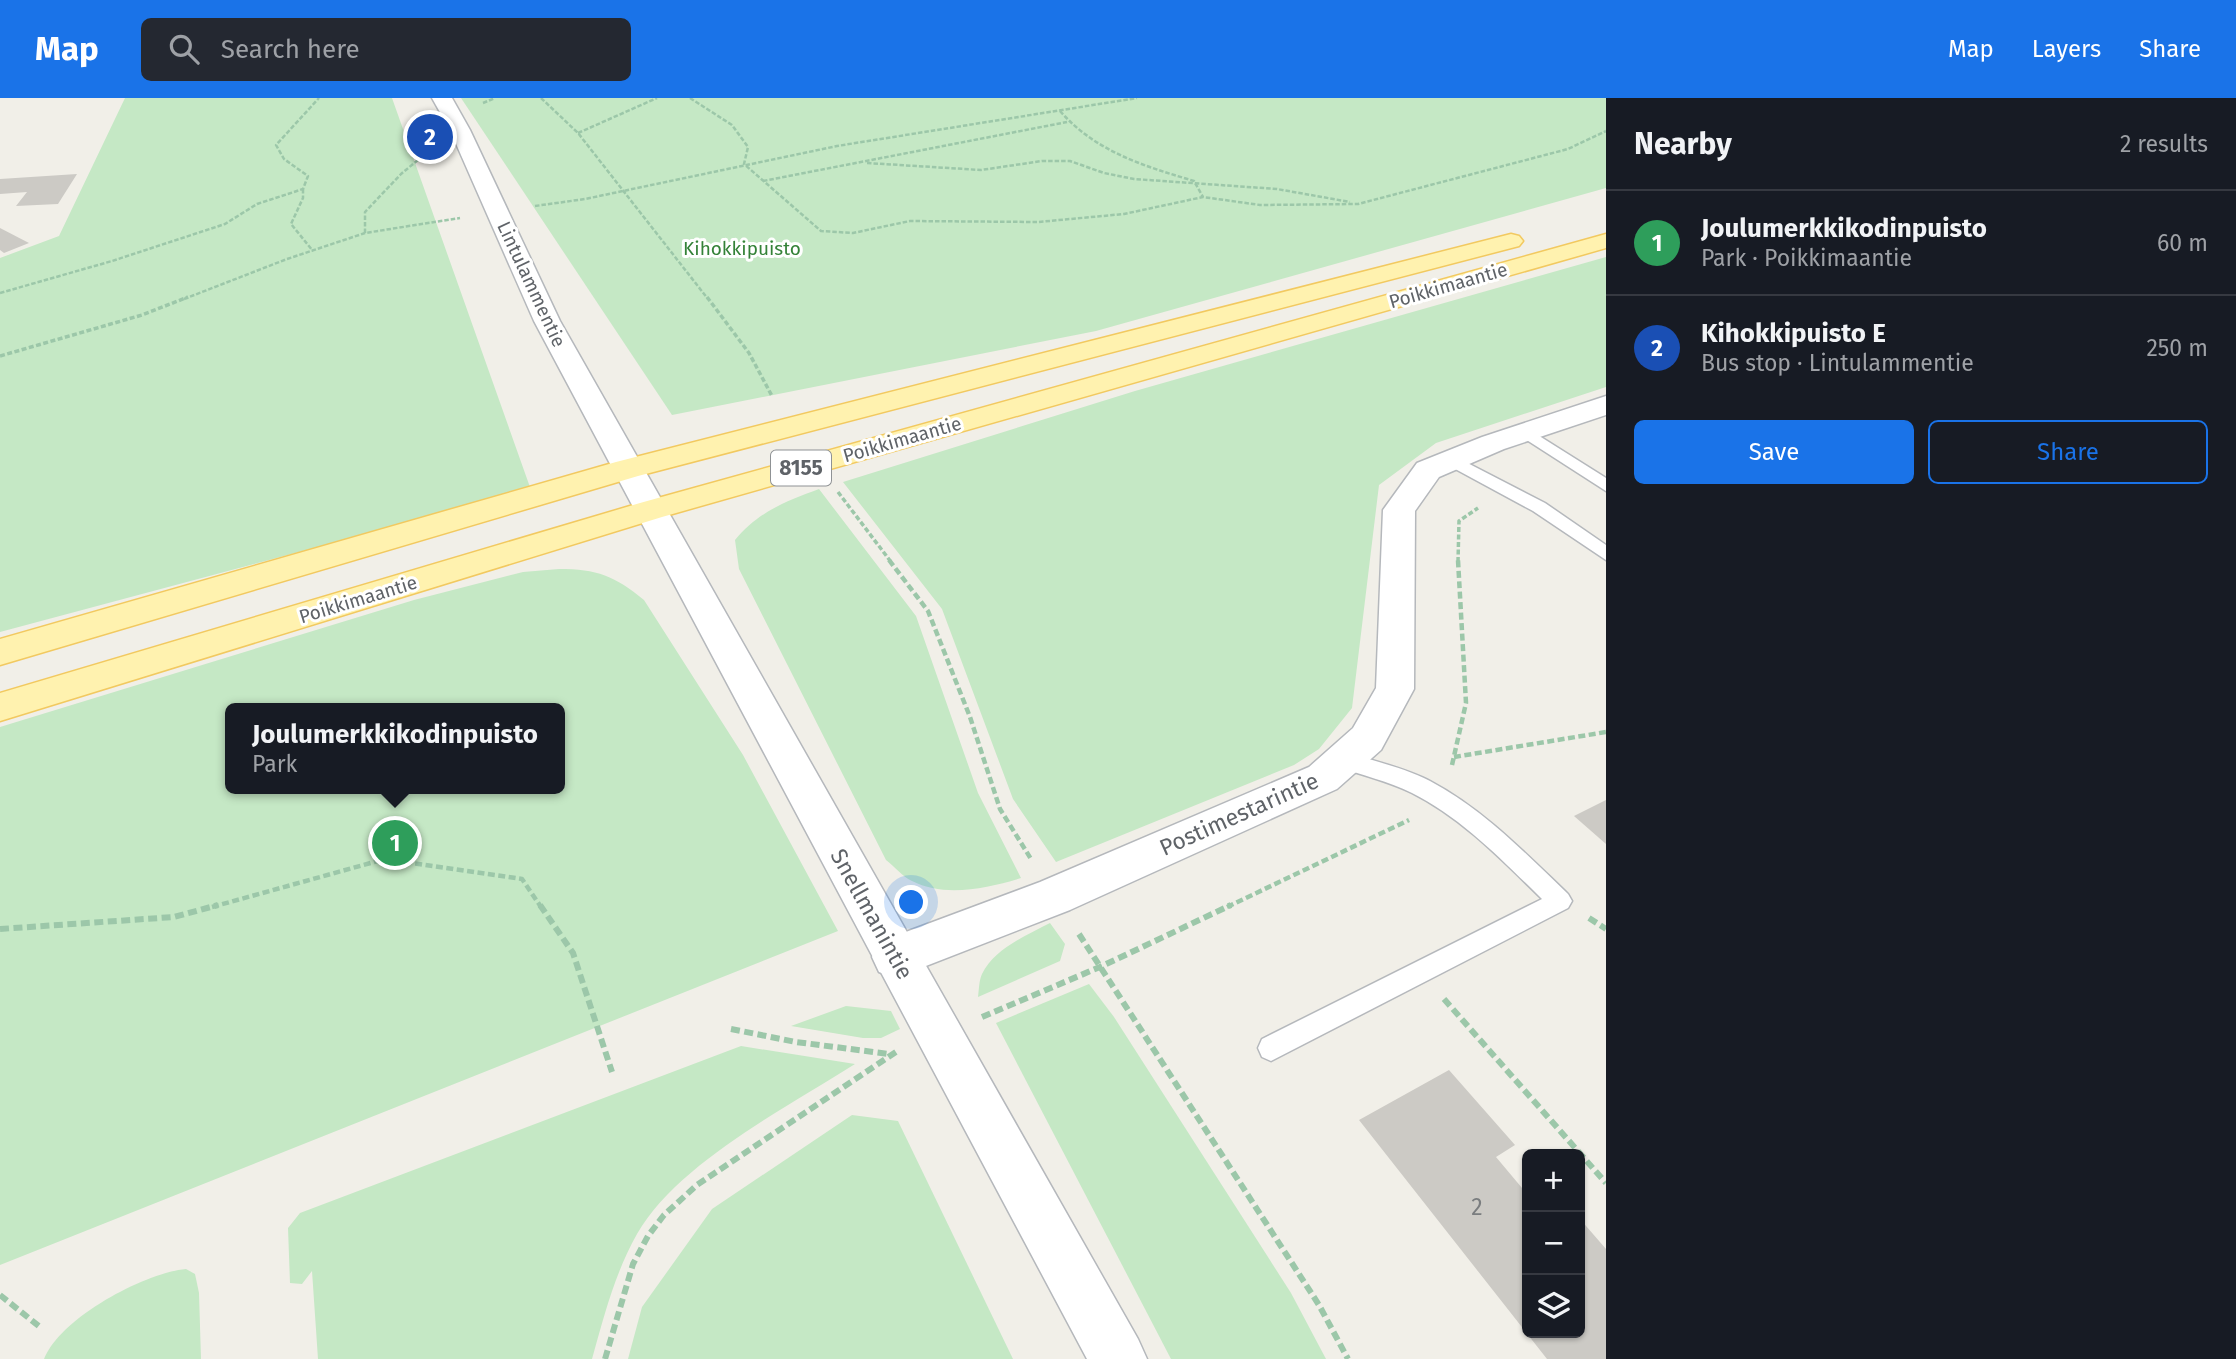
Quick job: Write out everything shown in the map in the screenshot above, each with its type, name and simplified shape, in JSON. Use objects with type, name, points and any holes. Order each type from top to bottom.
[{"type":"main road","name":"Poikkimaantie","points":[[0,652],[626,469],[1606,216]]},
{"type":"main road","name":"Poikkimaantie","points":[[0,707],[651,510],[1606,241]]},
{"type":"street","name":"Lintulammentie","points":[[442,98],[460,130],[547,321],[626,469]]},
{"type":"street","name":"Postimestarintie","points":[[895,957],[1055,896],[1323,778],[1367,739],[1395,689],[1399,510],[1428,470],[1525,432],[1606,405]]},
{"type":"street","name":"Snellmanintie","points":[[626,469],[1118,1359]]},
{"type":"lane","points":[[1525,432],[1606,486]]},
{"type":"lane","points":[[1452,460],[1539,507],[1606,554]]},
{"type":"lane","points":[[1271,1048],[1560,901],[1504,848],[1446,802],[1419,786],[1343,760]]},
{"type":"path","points":[[313,251],[291,224],[303,198],[308,176],[284,159],[276,145],[319,98]]},
{"type":"path","points":[[541,98],[578,133],[749,353],[772,397]]},
{"type":"path","points":[[578,133],[657,98]]},
{"type":"path","points":[[690,98],[732,125],[748,147],[744,164]]},
{"type":"path","points":[[530,207],[837,146],[1137,98]]},
{"type":"path","points":[[1060,111],[1067,122],[1105,150],[1194,181],[1203,197]]},
{"type":"path","points":[[762,182],[1067,122]]},
{"type":"path","points":[[744,164],[821,231],[853,233],[910,221],[1038,222],[1124,214],[1203,197],[1261,205],[1357,204],[1568,149],[1606,131]]},
{"type":"path","points":[[365,233],[365,212],[401,174],[432,148]]},
{"type":"path","points":[[867,163],[981,170],[1042,161],[1070,161],[1104,173],[1134,179],[1277,188],[1357,204]]},
{"type":"path","points":[[0,293],[112,261],[225,224],[257,204],[303,189]]},
{"type":"path","points":[[0,356],[142,315],[365,233],[469,217]]},
{"type":"path","points":[[835,488],[928,611],[970,716],[1000,809],[1319,1305],[1348,1359]]},
{"type":"path","points":[[1454,757],[1606,732]]},
{"type":"path","points":[[0,929],[174,917],[385,859],[522,879],[573,953],[612,1072]]},
{"type":"path","points":[[1421,972],[1606,1183]]},
{"type":"path","points":[[605,1359],[628,1280],[647,1237],[668,1211],[696,1185],[890,1054],[796,1042],[731,1029]]},
{"type":"path","points":[[0,1295],[40,1327]]},
{"type":"green space","points":[[125,98],[392,98],[531,490],[0,632],[0,258],[59,236]]},
{"type":"green space","name":"Kihokkipuisto","points":[[461,98],[1606,98],[1606,188],[1096,331],[672,415]]},
{"type":"green space","points":[[1606,257],[1606,387],[1436,443],[1379,485],[1352,708],[1319,749],[1294,765],[1056,862],[1013,799],[942,609],[843,482],[1135,391]]},
{"type":"green space","points":[[819,489],[916,616],[978,793],[1021,878],[967,890],[938,889],[909,879],[886,860],[739,569],[735,540],[744,530],[773,508]]},
{"type":"green space","points":[[559,569],[595,572],[624,585],[644,600],[743,755],[838,931],[0,1265],[0,727],[414,600],[523,572]]},
{"type":"green space","points":[[1050,923],[1065,944],[1060,961],[978,997],[982,974],[994,957]]},
{"type":"green space","points":[[1089,984],[1114,1017],[1291,1293],[1326,1359],[1171,1359],[996,1023]]},
{"type":"green space","points":[[846,1006],[891,1011],[900,1029],[881,1038],[863,1038],[791,1026]]},
{"type":"green space","points":[[741,1046],[855,1064],[736,1139],[679,1184],[655,1208],[637,1234],[622,1264],[592,1359],[318,1359],[312,1271],[302,1284],[290,1283],[288,1228],[300,1213]]},
{"type":"green space","points":[[852,1115],[898,1121],[1013,1359],[628,1359],[642,1307],[712,1209]]},
{"type":"green space","points":[[186,1269],[195,1274],[199,1293],[201,1359],[44,1359],[67,1328],[105,1300],[148,1279]]},
{"type":"building","points":[[77,174],[58,204],[16,206],[27,192],[0,194],[0,179]]},
{"type":"building","points":[[0,228],[29,243],[4,253],[0,250]]},
{"type":"building","points":[[1606,800],[1606,844],[1574,816]]},
{"type":"building","points":[[1449,1070],[1515,1145],[1496,1157],[1522,1188],[1522,1327],[1359,1120]]},
{"type":"building","points":[[1585,1225],[1606,1249],[1606,1359],[1547,1359],[1530,1338],[1585,1338]]},
{"type":"place","name":"Kihokkipuisto E","points":[[430,137]]},
{"type":"place","name":"Joulumerkkikodinpuisto","points":[[395,843]]}]
